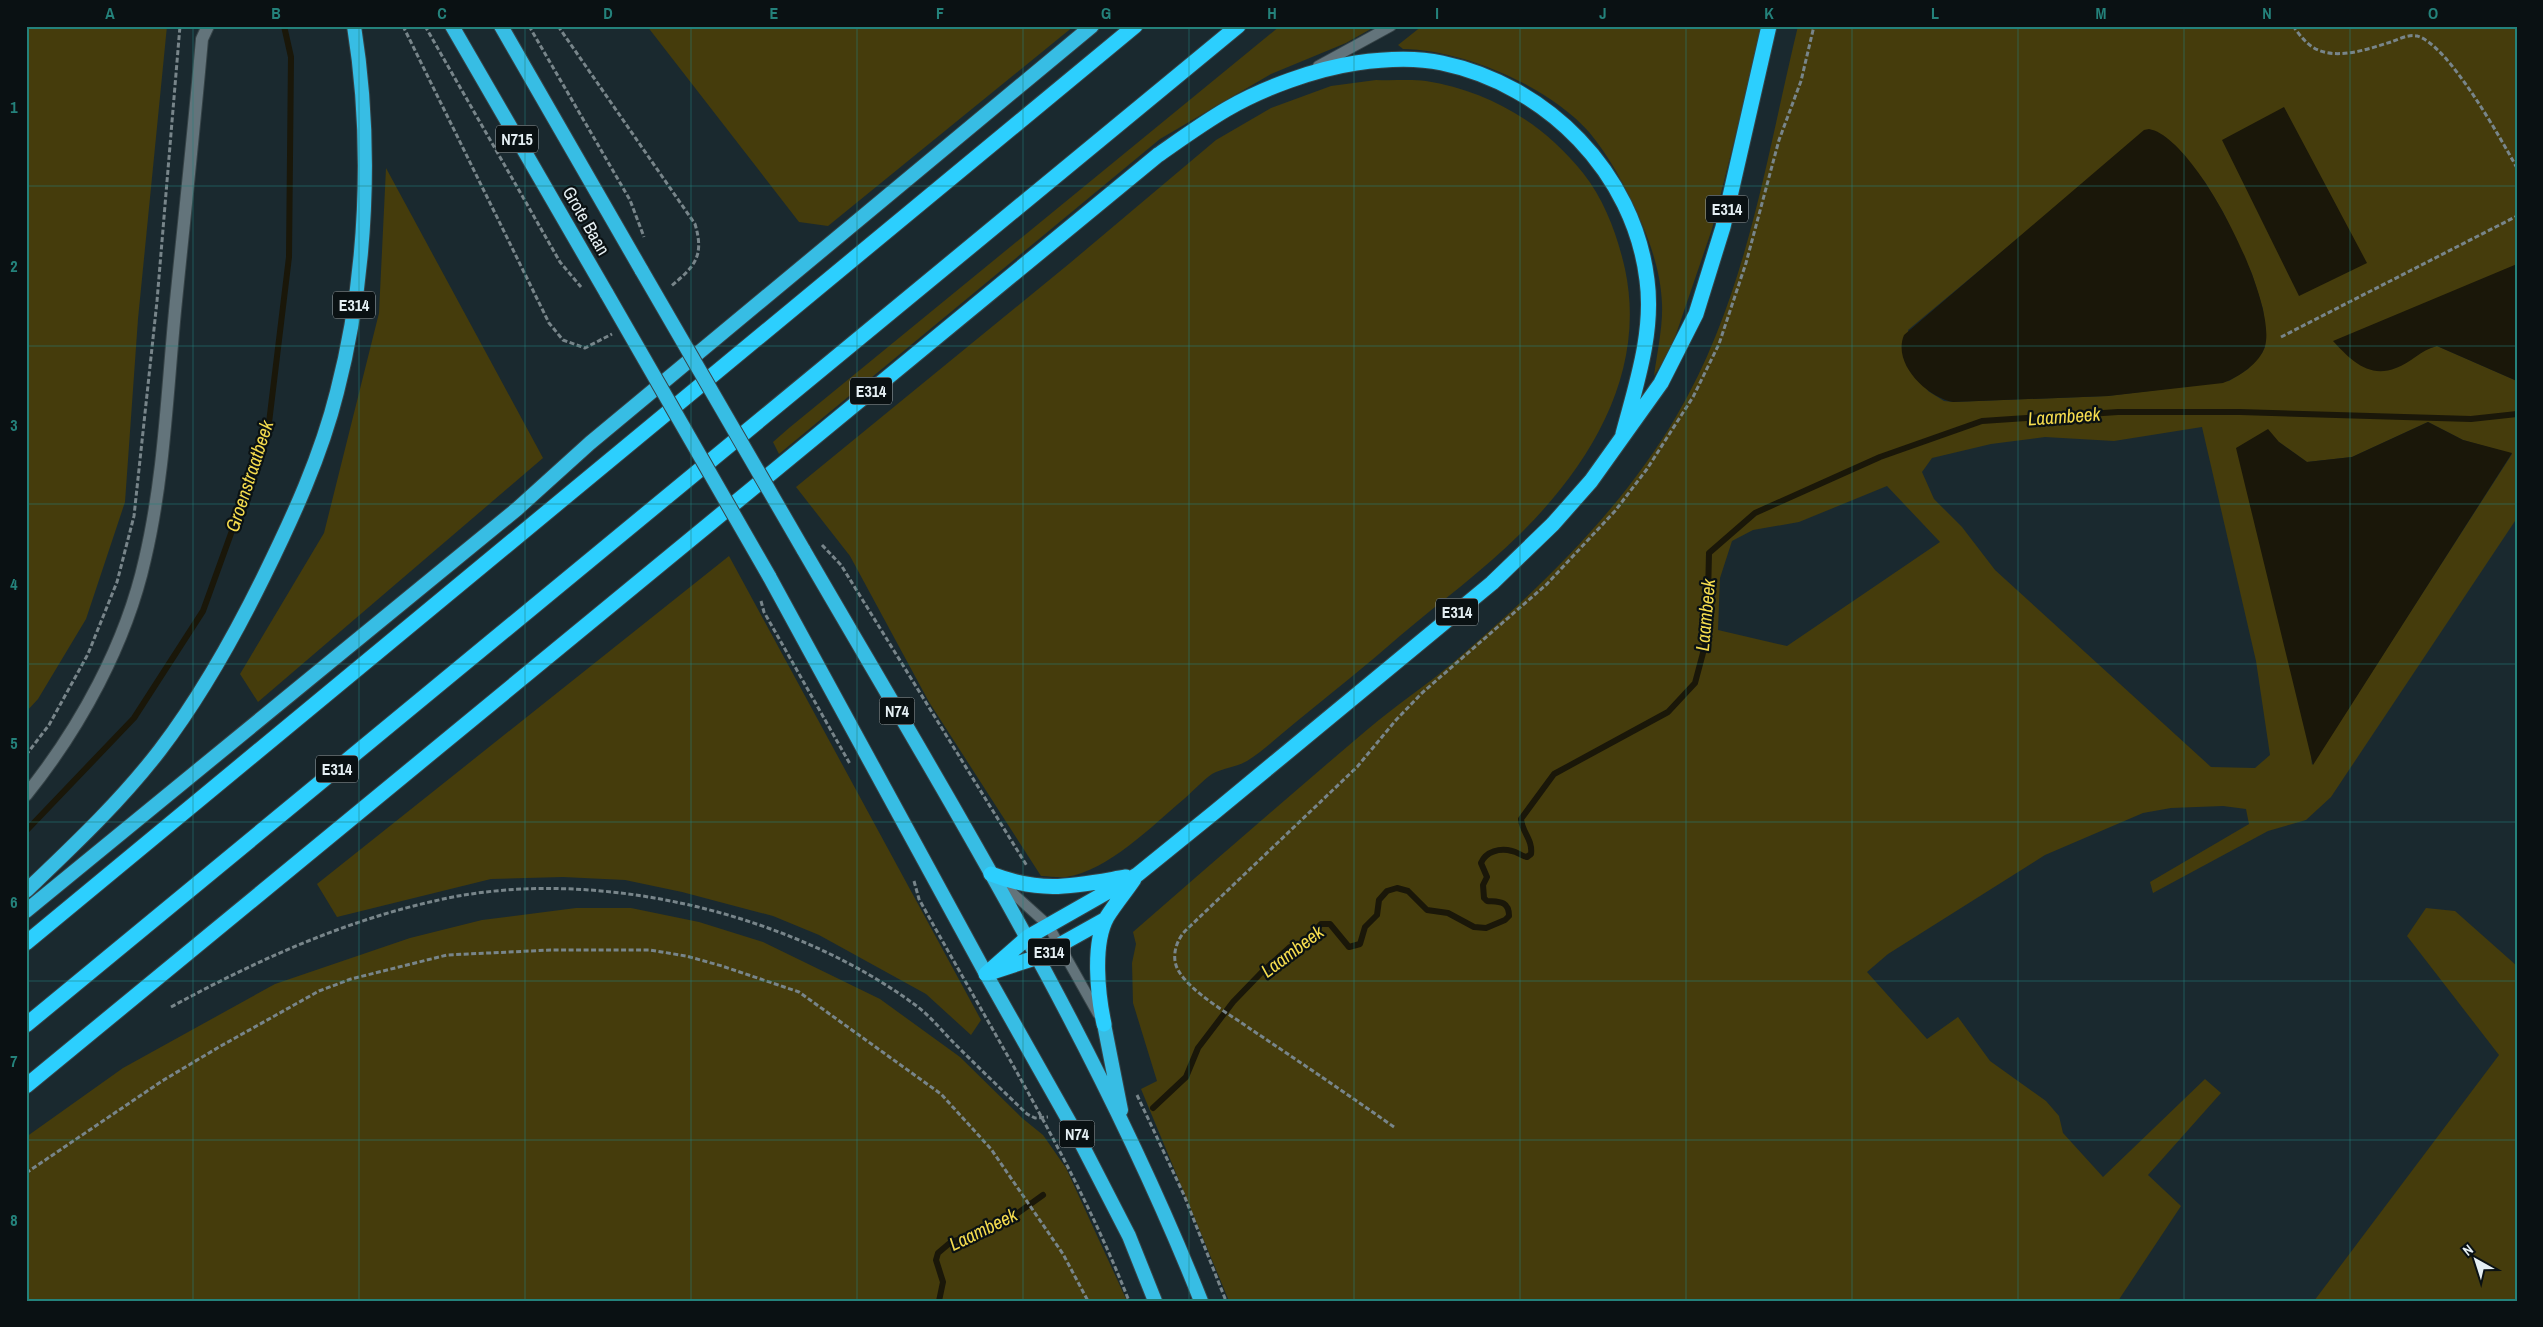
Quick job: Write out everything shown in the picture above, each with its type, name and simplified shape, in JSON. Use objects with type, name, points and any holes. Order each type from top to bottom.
[{"type":"highway","name":"E314","points":[[26,891],[97,822],[159,752],[198,697],[229,645],[263,579],[288,527],[320,448],[337,393],[349,342],[359,265],[365,186],[364,121],[354,26]]},
{"type":"highway","name":"Grote Baan","points":[[452,26],[687,435]]},
{"type":"highway","name":"Grote Baan","points":[[502,26],[721,407]]},
{"type":"highway","points":[[26,910],[518,509],[605,430],[1092,26]]},
{"type":"highway","points":[[26,943],[1135,26]]},
{"type":"highway","name":"E314","points":[[26,1026],[1238,26]]},
{"type":"highway","name":"E314","points":[[986,974],[1028,937],[1137,875],[1492,583],[1553,524],[1591,481],[1661,383],[1696,314],[1723,227],[1769,26]]},
{"type":"highway","name":"E314","points":[[26,1086],[1158,154],[1228,108],[1293,80],[1354,64],[1399,59],[1442,63],[1515,90],[1556,117],[1591,151],[1616,190],[1631,221],[1647,281],[1647,332],[1623,434]]},
{"type":"highway","name":"N74","points":[[721,407],[1028,937],[1123,1123],[1173,1230],[1201,1301]]},
{"type":"highway","name":"N74","points":[[687,435],[769,576],[986,974],[1066,1116],[1129,1236],[1155,1301]]},
{"type":"highway","name":"E314","points":[[991,874],[1027,886],[1066,888],[1137,875]]},
{"type":"highway","name":"E314","points":[[986,974],[1038,957],[1106,919],[1137,875]]},
{"type":"highway","name":"E314","points":[[1104,1024],[1097,975],[1106,919]]},
{"type":"highway","name":"N74","points":[[1104,1024],[1123,1123]]},
{"type":"street","points":[[26,795],[67,738],[106,667],[123,627],[145,562],[160,481],[202,39],[208,26]]},
{"type":"street","points":[[202,39],[215,26]]},
{"type":"lane","points":[[1293,80],[1391,26]]},
{"type":"lane","name":"N74","points":[[991,874],[1048,926],[1104,1024]]},
{"type":"path","points":[[26,754],[48,725],[88,654],[117,582],[134,516],[157,301],[180,26]]},
{"type":"path","points":[[424,26],[560,262],[583,288]]},
{"type":"path","points":[[529,26],[630,200],[647,244]]},
{"type":"path","points":[[2293,26],[2309,45],[2331,53],[2352,52],[2411,36],[2424,39],[2448,62],[2478,102],[2517,168]]},
{"type":"path","points":[[2281,337],[2517,216]]},
{"type":"path","points":[[760,594],[764,612],[852,768]]},
{"type":"path","points":[[912,871],[919,899],[1070,1169],[1129,1301]]},
{"type":"path","points":[[171,1007],[221,980],[310,938],[382,915],[428,903],[454,897],[505,891],[564,890],[635,895],[683,902],[786,934],[872,977],[921,1010],[1027,1114],[1040,1118],[1066,1116]]},
{"type":"path","points":[[26,1173],[162,1081],[319,991],[351,979],[446,955],[566,950],[645,950],[686,956],[799,992],[812,999],[851,1031],[946,1099],[991,1149],[1066,1260],[1088,1301]]},
{"type":"path","points":[[1224,1010],[1394,1127]]},
{"type":"shaded area","points":[[26,26],[167,26],[138,319],[125,502],[86,619],[38,699],[26,712]]},
{"type":"shaded area","points":[[647,26],[1074,26],[828,226],[799,222]]},
{"type":"shaded area","points":[[1280,26],[1376,26],[1346,43],[1271,74],[1160,139],[779,454],[773,442],[789,428]]},
{"type":"shaded area","points":[[1422,26],[1763,26],[1712,229],[1671,349],[1654,376],[1662,313],[1657,270],[1648,238],[1611,162],[1589,132],[1572,115],[1528,86],[1478,64],[1427,51],[1403,49],[1398,45]]},
{"type":"shaded area","points":[[1798,26],[2517,26],[2517,264],[2396,368],[2424,350],[2437,346],[2517,381],[2517,518],[2331,797],[2306,820],[2268,831],[2153,893],[2150,882],[2249,824],[2246,809],[2223,806],[2171,808],[2143,813],[2045,855],[1888,954],[1867,972],[1927,1039],[1958,1017],[1990,1061],[2046,1101],[2059,1116],[2063,1133],[2103,1177],[2205,1079],[2221,1093],[2148,1175],[2181,1206],[2118,1301],[1229,1301],[1141,1089],[1157,1081],[1133,1003],[1132,963],[1136,944],[1133,932],[1368,729],[1444,670],[1486,634],[1576,547],[1631,484],[1677,415],[1701,370],[1721,323],[1752,225]],"holes":[[[2144,131],[2178,150],[2205,182],[2223,212],[2252,274],[2263,309],[2266,335],[2265,347],[2262,353],[2248,369],[2229,381],[2108,396],[1953,402],[1944,401],[1928,391],[1908,330]],[[2428,422],[2463,440],[2512,454],[2312,765],[2279,442],[2307,462],[2352,457]],[[2202,427],[2256,661],[2270,755],[2255,768],[2211,767],[1995,570],[1962,527],[1934,499],[1922,472],[1932,458],[1991,444],[2045,437],[2114,441]],[[1887,486],[1940,542],[1787,646],[1718,630],[1720,578],[1732,541],[1753,530],[1799,522]]]},
{"type":"shaded area","points":[[1376,80],[1426,81],[1449,86],[1493,101],[1513,112],[1550,139],[1567,155],[1591,184],[1604,206],[1618,243],[1625,269],[1630,307],[1628,344],[1620,380],[1607,414],[1590,447],[1569,478],[1546,507],[1520,534],[1477,573],[1266,747],[1243,763],[1212,774],[1144,834],[1114,857],[1082,873],[1066,877],[1041,876],[929,702],[850,556],[796,487],[1070,263],[1216,140],[1271,108],[1331,86]]},
{"type":"shaded area","points":[[2284,107],[2367,263],[2299,296],[2222,140]]},
{"type":"shaded area","points":[[2149,129],[2168,139],[2189,160],[2230,224],[2259,295],[2266,324],[2265,346],[2258,359],[2242,373],[2223,383],[2108,396],[1953,402],[1933,394],[1914,378],[1907,368],[1903,357],[1904,335],[2144,130]]},
{"type":"shaded area","points":[[386,168],[543,458],[258,702],[240,674],[324,533],[379,313]]},
{"type":"shaded area","points":[[2517,264],[2517,381],[2437,346],[2426,350],[2401,366],[2386,371],[2377,371],[2360,365],[2333,341]]},
{"type":"shaded area","points":[[2428,422],[2463,440],[2512,453],[2313,765],[2236,448],[2268,429],[2279,442],[2307,462],[2352,457]]},
{"type":"shaded area","points":[[729,556],[981,1020],[971,1035],[926,994],[819,935],[773,916],[682,892],[625,880],[563,877],[491,879],[337,917],[317,884]]},
{"type":"shaded area","points":[[576,908],[631,908],[699,922],[763,942],[880,999],[960,1057],[1022,1118],[1043,1135],[1066,1168],[1127,1301],[26,1301],[26,1137],[123,1068],[275,984],[410,938],[482,920]]},
{"type":"shaded area","points":[[2426,908],[2455,911],[2517,966],[2517,1301],[2314,1301],[2499,1055],[2407,936]]},
{"type":"waterway","name":"Groenstraatbeek","points":[[26,831],[134,718],[203,611],[268,431],[289,257],[291,57],[284,26]]},
{"type":"waterway","name":"Laambeek","points":[[1153,1108],[1186,1077],[1198,1048],[1233,1002],[1290,947],[1302,943],[1321,924],[1330,924],[1349,947],[1360,944],[1365,927],[1377,915],[1379,900],[1387,891],[1397,888],[1408,891],[1427,910],[1448,913],[1474,927],[1486,928],[1505,920],[1509,916],[1509,911],[1505,904],[1487,901],[1484,898],[1483,885],[1487,877],[1481,863],[1483,859],[1490,853],[1498,850],[1512,851],[1527,857],[1531,854],[1530,844],[1521,819],[1554,774],[1668,712],[1695,683],[1707,638],[1709,553],[1755,513],[1880,457],[1982,421],[2118,412],[2240,412],[2471,419],[2517,414]]},
{"type":"waterway","name":"Laambeek","points":[[939,1301],[943,1282],[936,1260],[938,1253],[951,1242],[982,1233],[1004,1223],[1043,1195]]}]
